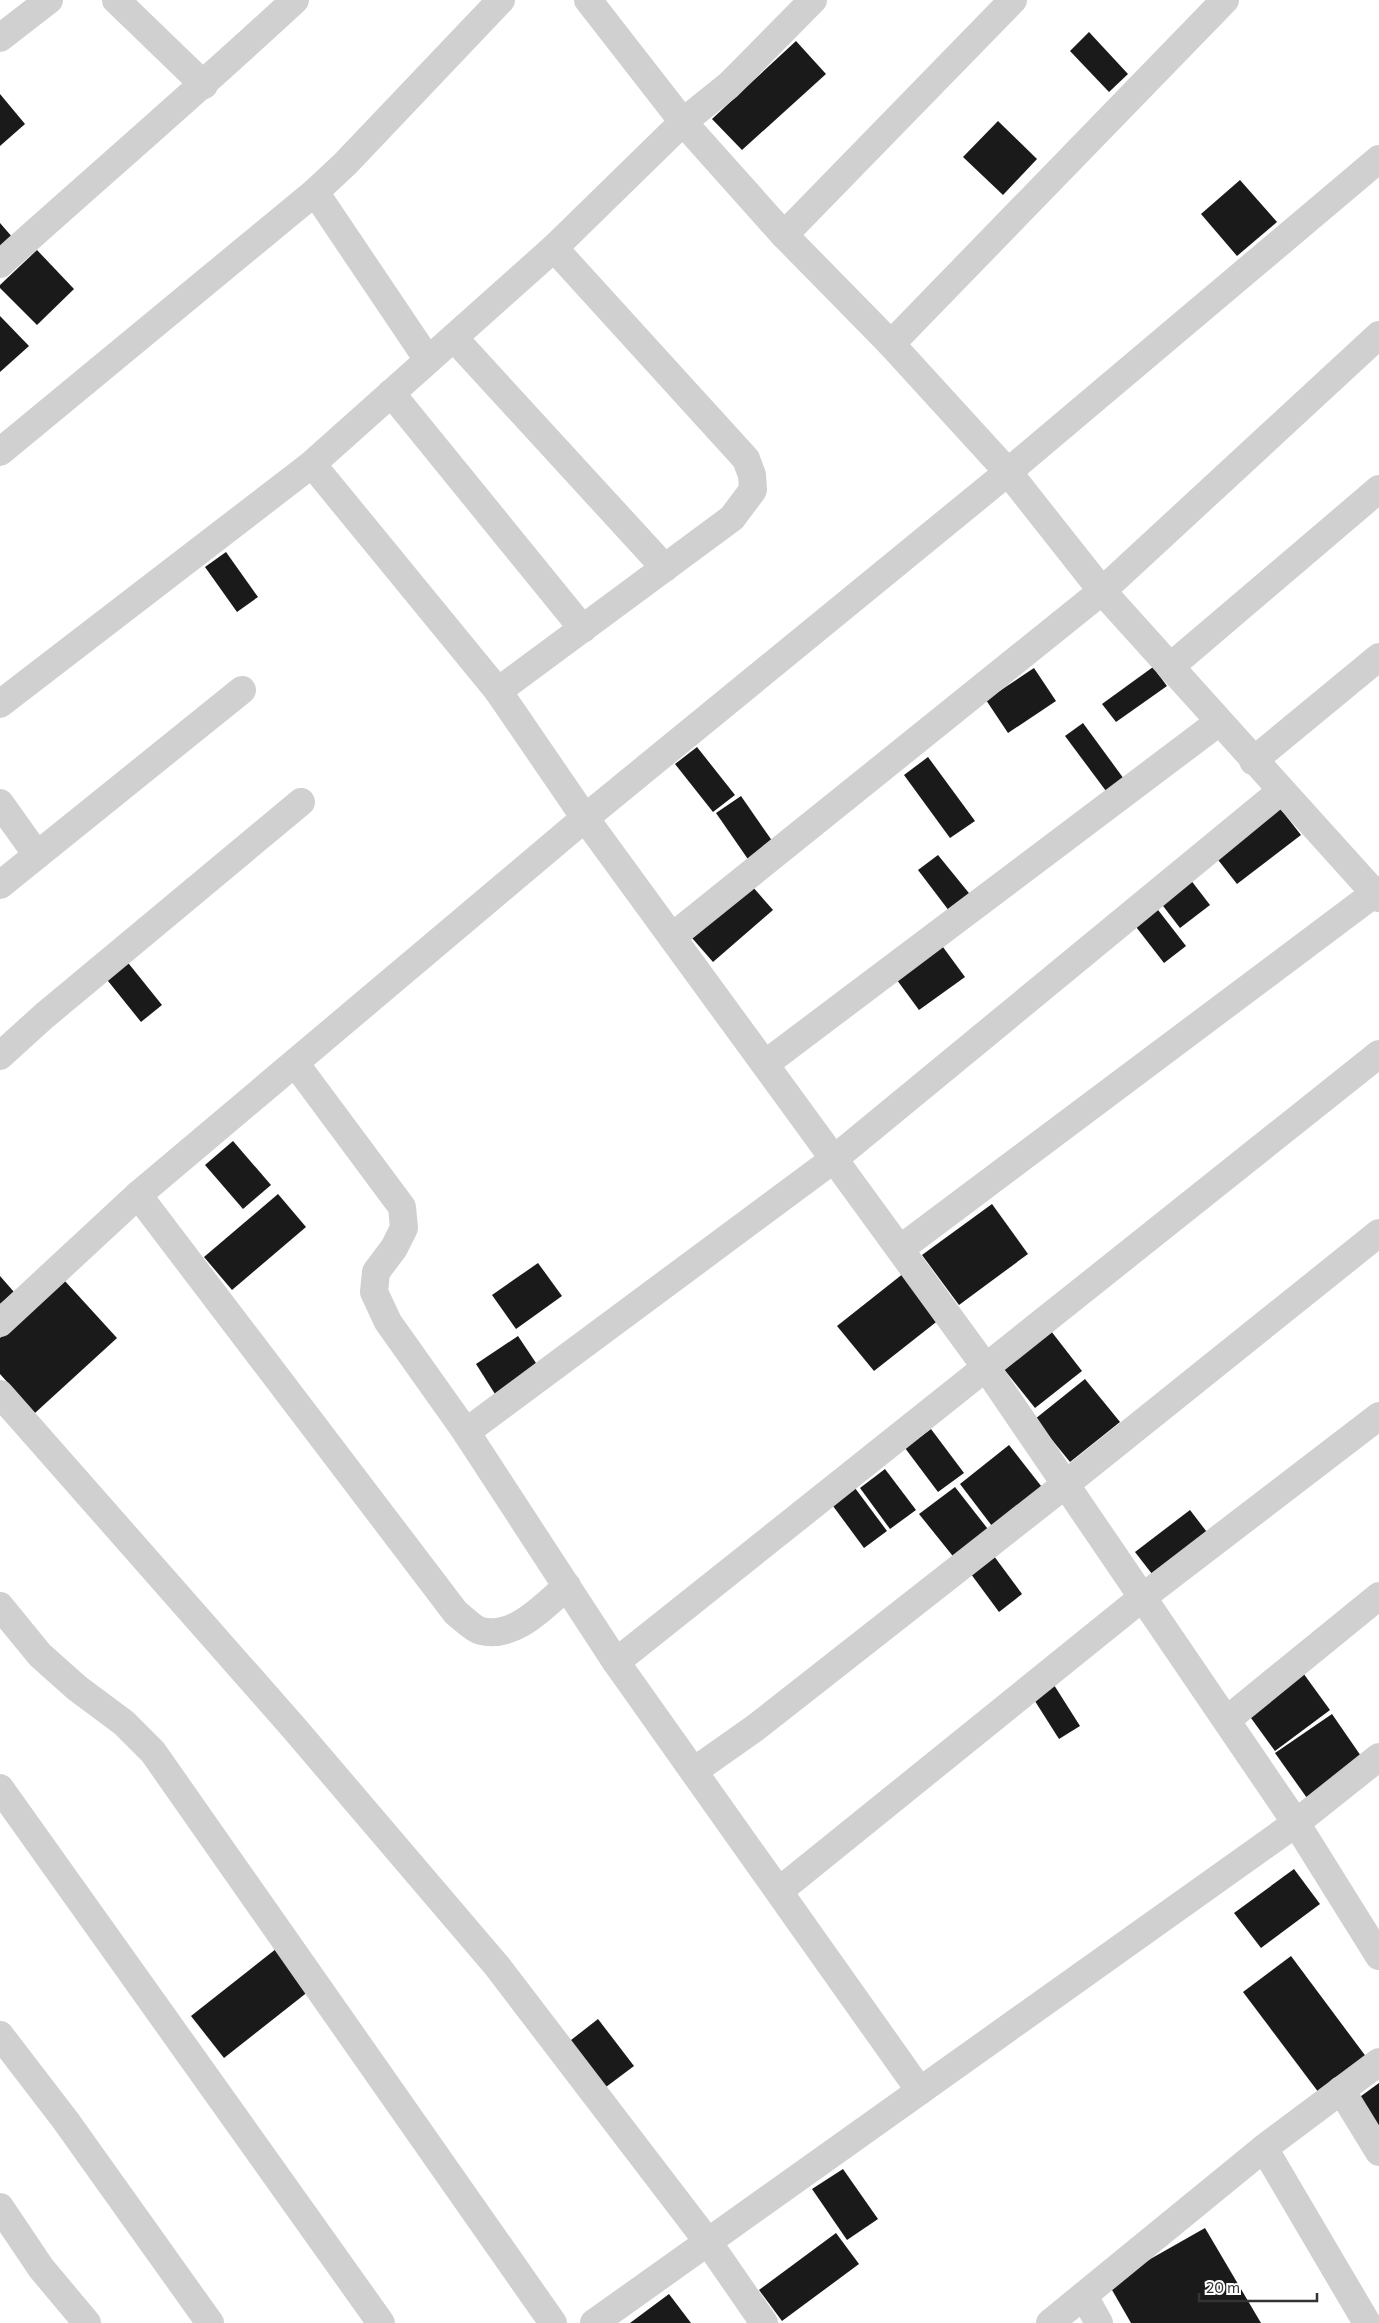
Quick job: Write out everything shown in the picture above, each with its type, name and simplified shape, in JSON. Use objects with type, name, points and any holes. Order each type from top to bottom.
[{"type":"street","points":[[0,38],[49,0]]},
{"type":"street","points":[[116,0],[204,85]]},
{"type":"street","points":[[0,264],[109,166],[204,85],[295,0]]},
{"type":"street","points":[[0,452],[315,192],[345,164],[501,0]]},
{"type":"street","points":[[588,0],[683,122],[784,235],[891,344],[1008,472],[1102,591],[1253,761],[1378,894],[900,1249]]},
{"type":"street","points":[[0,704],[312,464],[554,248],[683,122],[729,85],[813,0]]},
{"type":"street","points":[[784,235],[1013,0]]},
{"type":"street","points":[[891,344],[1224,0]]},
{"type":"street","points":[[0,1323],[138,1196],[585,818],[1008,472],[1379,159]]},
{"type":"street","points":[[315,192],[428,360]]},
{"type":"street","points":[[498,690],[732,518],[753,490],[752,475],[746,459],[554,248]]},
{"type":"street","points":[[672,937],[1102,591],[1379,335]]},
{"type":"street","points":[[454,338],[665,568]]},
{"type":"street","points":[[391,393],[583,629]]},
{"type":"street","points":[[312,464],[498,690],[585,818],[987,1369],[1296,1823],[1379,1956]]},
{"type":"street","points":[[1170,668],[1379,489]]},
{"type":"street","points":[[1253,761],[1379,657]]},
{"type":"street","points":[[0,885],[242,690]]},
{"type":"street","points":[[765,1064],[1218,722]]},
{"type":"street","points":[[466,1432],[834,1159],[1281,791]]},
{"type":"street","points":[[0,802],[37,855]]},
{"type":"street","points":[[0,1056],[66,998],[301,802]]},
{"type":"street","points":[[616,1662],[987,1369],[1379,1054]]},
{"type":"street","points":[[295,1063],[402,1207],[404,1228],[394,1248],[376,1272],[374,1292],[388,1322],[466,1432],[616,1662],[920,2091]]},
{"type":"street","points":[[138,1196],[456,1613],[480,1631],[506,1631],[531,1617],[567,1586]]},
{"type":"street","points":[[694,1771],[755,1728],[1066,1484],[1379,1233]]},
{"type":"street","points":[[0,1394],[294,1728],[497,1966],[708,2242],[764,2323]]},
{"type":"street","points":[[779,1891],[1143,1597],[1379,1416]]},
{"type":"street","points":[[1225,1717],[1228,1719],[1379,1596]]},
{"type":"street","points":[[0,1606],[40,1654],[77,1688],[124,1724],[153,1752],[553,2323]]},
{"type":"street","points":[[594,2323],[1296,1823],[1379,1757]]},
{"type":"street","points":[[0,1788],[381,2323]]},
{"type":"street","points":[[0,2035],[71,2129],[210,2323]]},
{"type":"street","points":[[1050,2323],[1264,2148],[1379,2062]]},
{"type":"street","points":[[1341,2090],[1379,2152]]},
{"type":"street","points":[[1264,2148],[1367,2323]]},
{"type":"street","points":[[0,2207],[41,2268],[86,2323]]},
{"type":"street","points":[[1084,2296],[1099,2323]]},
{"type":"building","points":[[1089,32],[1128,74],[1109,92],[1070,51]]},
{"type":"building","points":[[796,41],[826,74],[742,150],[712,119]]},
{"type":"building","points":[[0,94],[25,124],[0,146]]},
{"type":"building","points":[[998,121],[1037,159],[1003,195],[963,157]]},
{"type":"building","points":[[1240,180],[1277,222],[1237,256],[1201,214]]},
{"type":"building","points":[[0,223],[13,238],[0,249]]},
{"type":"building","points":[[37,250],[74,289],[37,325],[0,288],[0,285]]},
{"type":"building","points":[[0,316],[29,346],[0,372]]},
{"type":"building","points":[[226,552],[258,597],[237,612],[205,567]]},
{"type":"building","points":[[1153,667],[1167,686],[1116,722],[1102,704]]},
{"type":"building","points":[[1034,668],[1056,701],[1008,733],[986,700]]},
{"type":"building","points":[[1083,723],[1124,779],[1106,791],[1065,736]]},
{"type":"building","points":[[697,747],[735,795],[713,812],[675,764]]},
{"type":"building","points":[[928,757],[975,821],[950,838],[904,775]]},
{"type":"building","points":[[741,796],[777,848],[752,865],[716,813]]},
{"type":"building","points":[[1279,807],[1301,835],[1237,884],[1215,856]]},
{"type":"building","points":[[938,855],[977,903],[956,920],[918,870]]},
{"type":"building","points":[[1190,879],[1210,905],[1180,928],[1160,902]]},
{"type":"building","points":[[752,886],[773,910],[713,962],[692,938]]},
{"type":"building","points":[[1155,906],[1186,946],[1164,963],[1133,923]]},
{"type":"building","points":[[940,943],[965,977],[919,1010],[894,976]]},
{"type":"building","points":[[125,959],[162,1005],[141,1022],[104,976]]},
{"type":"building","points":[[233,1141],[271,1185],[243,1209],[205,1165]]},
{"type":"building","points":[[278,1194],[306,1227],[232,1290],[204,1257]]},
{"type":"building","points":[[992,1204],[1028,1254],[959,1305],[922,1255]]},
{"type":"building","points":[[538,1263],[562,1296],[516,1329],[492,1295]]},
{"type":"building","points":[[904,1273],[940,1319],[874,1371],[837,1326]]},
{"type":"building","points":[[0,1276],[14,1292],[0,1304]]},
{"type":"building","points":[[64,1280],[117,1338],[35,1413],[0,1374],[0,1338]]},
{"type":"building","points":[[1051,1331],[1082,1371],[1035,1408],[1003,1368]]},
{"type":"building","points":[[518,1336],[538,1366],[495,1394],[476,1364]]},
{"type":"building","points":[[1085,1379],[1120,1422],[1070,1462],[1035,1419]]},
{"type":"building","points":[[931,1429],[964,1473],[938,1492],[905,1448]]},
{"type":"building","points":[[1009,1445],[1045,1491],[995,1530],[960,1484]]},
{"type":"building","points":[[885,1469],[916,1510],[890,1529],[860,1488]]},
{"type":"building","points":[[955,1487],[991,1533],[956,1560],[919,1514]]},
{"type":"building","points":[[855,1488],[887,1531],[864,1548],[833,1506]]},
{"type":"building","points":[[1190,1510],[1213,1540],[1159,1583],[1135,1552]]},
{"type":"building","points":[[991,1552],[1022,1594],[999,1612],[968,1570]]},
{"type":"building","points":[[1298,1666],[1330,1710],[1275,1751],[1243,1707]]},
{"type":"building","points":[[1054,1685],[1080,1726],[1059,1739],[1033,1698]]},
{"type":"building","points":[[1332,1714],[1363,1759],[1307,1798],[1275,1753]]},
{"type":"building","points":[[1294,1869],[1320,1904],[1261,1948],[1234,1913]]},
{"type":"building","points":[[281,1945],[314,1987],[224,2058],[191,2016]]},
{"type":"building","points":[[1291,1956],[1370,2062],[1322,2097],[1243,1992]]},
{"type":"building","points":[[598,2019],[634,2066],[602,2090],[566,2044]]},
{"type":"building","points":[[1379,2083],[1379,2128],[1357,2099]]},
{"type":"building","points":[[843,2169],[878,2219],[847,2240],[812,2189]]},
{"type":"building","points":[[1205,2228],[1261,2323],[1131,2323],[1108,2283]]},
{"type":"building","points":[[836,2233],[859,2264],[782,2321],[759,2290]]},
{"type":"building","points":[[669,2294],[691,2323],[630,2323]]}]
